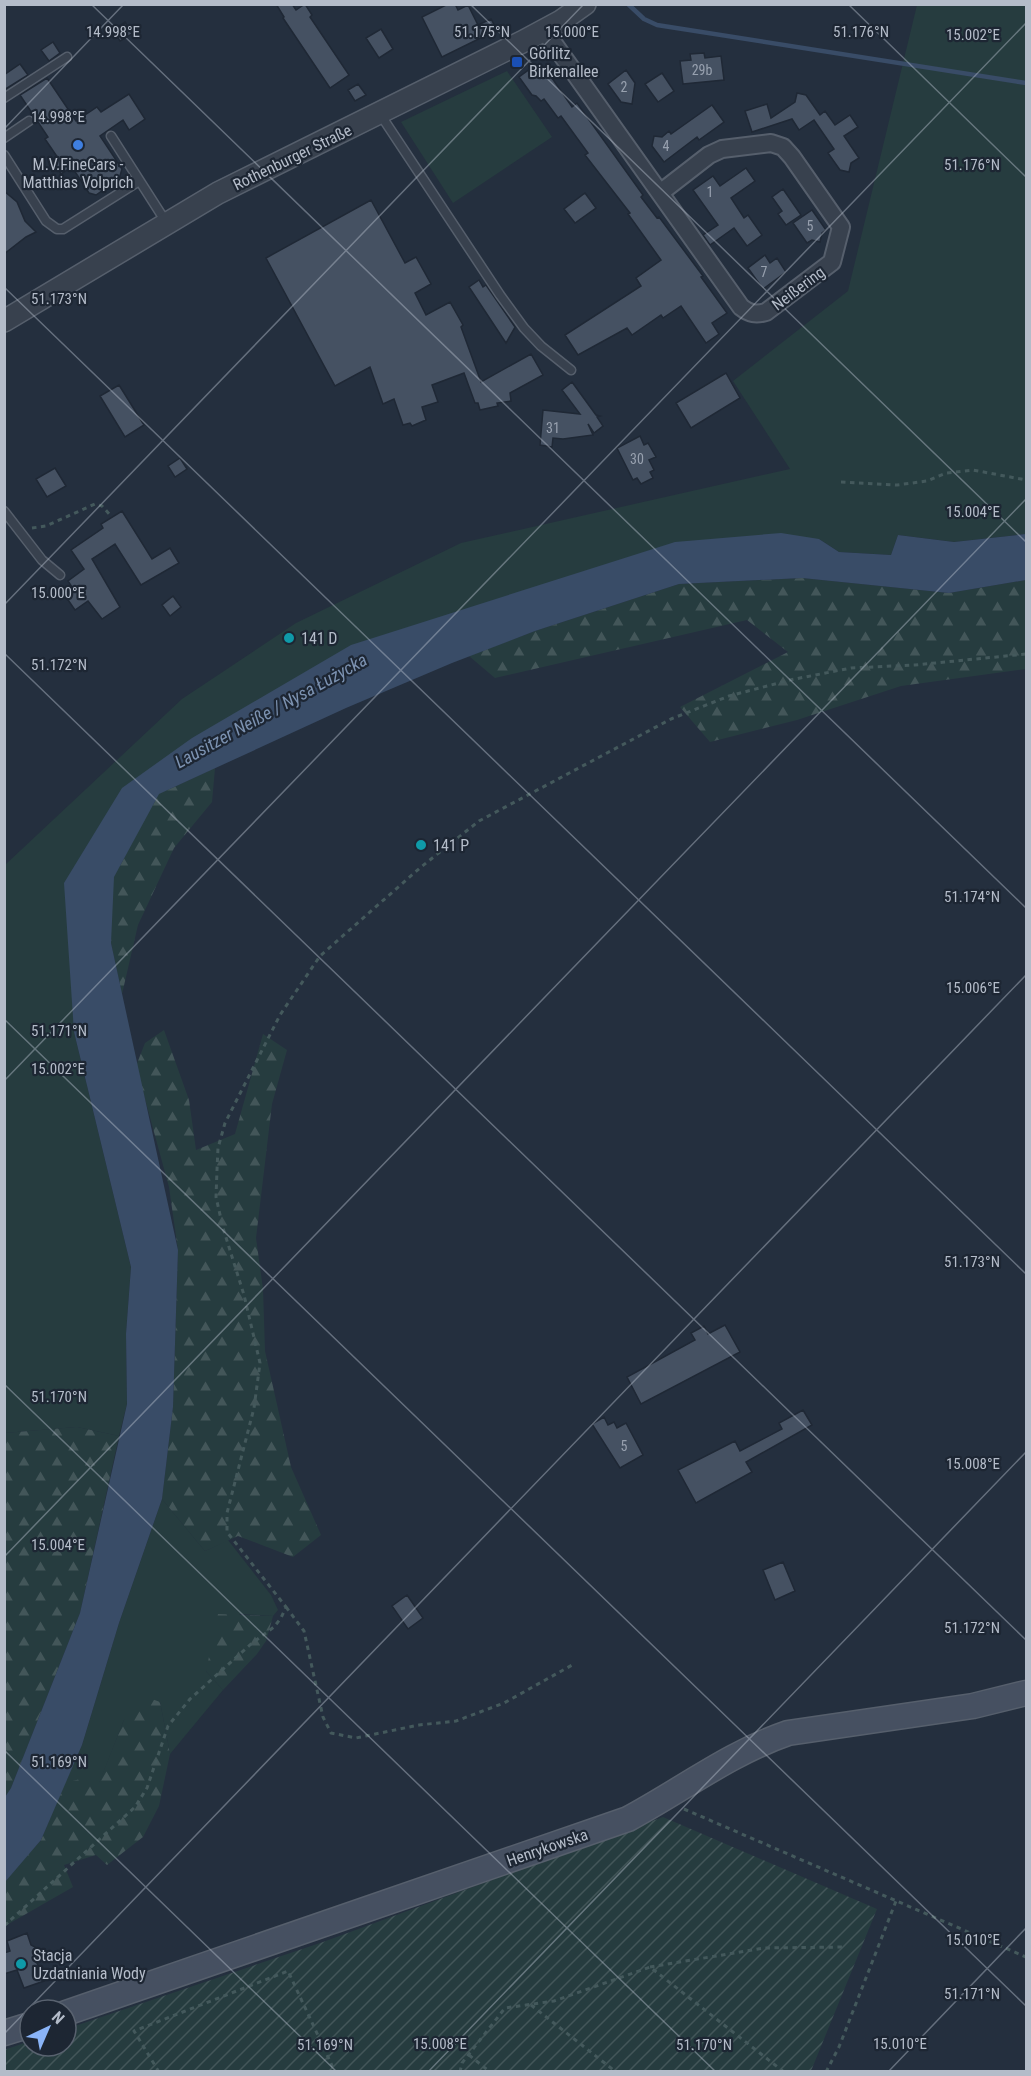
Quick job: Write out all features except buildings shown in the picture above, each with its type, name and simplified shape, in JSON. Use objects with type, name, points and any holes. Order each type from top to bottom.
[{"type":"main road","name":"Henrykowska","points":[[78,2009],[628,1819],[732,1757],[788,1733],[973,1706],[1026,1693]]},
{"type":"street","name":"Rothenburger Straße","points":[[4,321],[166,223],[264,168],[380,114],[544,30],[585,4]]},
{"type":"street","name":"Neißering","points":[[544,30],[741,307],[748,313],[766,312],[832,262],[840,227],[811,183],[783,147],[771,143],[722,149],[710,155],[660,193]]},
{"type":"lane","points":[[4,98],[67,57]]},
{"type":"lane","points":[[380,114],[500,296],[541,346],[571,370]]},
{"type":"lane","points":[[4,138],[29,121]]},
{"type":"lane","points":[[111,136],[166,223]]},
{"type":"lane","points":[[4,155],[46,221],[57,229],[63,229],[139,180]]},
{"type":"lane","points":[[6,512],[42,560],[60,575]]},
{"type":"path","points":[[841,482],[897,484],[927,481],[946,473],[973,470],[1026,480]]},
{"type":"path","points":[[6,512],[23,526],[33,528],[46,526],[94,504],[107,511],[112,517]]},
{"type":"path","points":[[574,1665],[504,1703],[456,1721],[419,1725],[356,1738],[332,1733],[322,1717],[304,1631],[226,1532],[227,1513],[254,1408],[260,1364],[244,1294],[216,1197],[218,1148],[225,1123],[280,1015],[320,956],[421,867],[479,821],[671,719],[729,696],[790,680],[851,668],[915,665],[1026,654]]},
{"type":"path","points":[[4,1926],[135,1807],[147,1788],[168,1726],[190,1699],[273,1627],[281,1618],[286,1607]]},
{"type":"path","points":[[663,1800],[1026,1957]]},
{"type":"path","points":[[826,2072],[839,2047],[896,1901]]},
{"type":"path","points":[[460,2072],[462,2063],[505,2008],[554,2001],[650,1967],[764,1948],[846,1947]]},
{"type":"path","points":[[650,1967],[784,2072]]},
{"type":"path","points":[[159,2072],[134,2031],[288,1971],[335,2072]]},
{"type":"path","points":[[531,2005],[616,2072]]},
{"type":"path","points":[[469,2055],[489,2072]]},
{"type":"green space","points":[[917,5],[1026,5],[1026,534],[954,542],[898,535],[891,555],[839,552],[819,539],[192,738],[74,1032],[131,1267],[126,1334],[127,1404],[119,1436],[77,1427],[5,1433],[5,865],[182,699],[296,623],[461,543],[790,469],[733,381],[848,291]]},
{"type":"green space","points":[[507,71],[552,137],[453,203],[401,122]]},
{"type":"green space","points":[[802,578],[949,593],[1026,580],[1026,669],[901,686],[797,720],[710,742],[680,707],[788,652],[747,620],[495,678],[469,656],[535,631],[679,584]]},
{"type":"green space","points":[[215,768],[212,802],[174,848],[138,925],[122,994],[111,943],[114,877],[159,794]]},
{"type":"green space","points":[[164,1030],[189,1100],[196,1150],[235,1134],[263,1034],[287,1050],[272,1104],[256,1238],[263,1289],[265,1351],[291,1467],[321,1535],[293,1557],[238,1536],[205,1551],[162,1499],[173,1407],[178,1250],[169,1187],[136,1066],[145,1043]]},
{"type":"green space","points":[[77,1427],[119,1436],[80,1613],[11,1788],[5,1797],[5,1433]]},
{"type":"green space","points":[[162,1499],[205,1551],[228,1540],[271,1595],[278,1610],[273,1616],[240,1614],[206,1671],[223,1690],[170,1754],[160,1702],[124,1720],[99,1784],[65,1783],[82,1745],[119,1623]]},
{"type":"green space","points":[[218,1614],[273,1616],[266,1641],[257,1654],[223,1690],[206,1671]]},
{"type":"green space","points":[[141,1695],[160,1702],[170,1754],[159,1806],[143,1837],[107,1865],[96,1855],[64,1865],[73,1887],[5,1926],[4,1882],[41,1840],[65,1783],[84,1778],[99,1783],[124,1720]]},
{"type":"green space","points":[[663,1817],[877,1909],[811,2071],[5,2072],[4,2050],[18,2045],[18,2058],[78,2058],[78,2025],[323,1942]]},
{"type":"water","name":"Lausitzer Neiße / Nysa Łużycka","points":[[781,533],[819,539],[839,552],[891,555],[898,535],[954,542],[1026,534],[1026,580],[949,593],[802,578],[679,584],[535,631],[452,663],[346,708],[159,794],[114,877],[111,943],[178,1250],[173,1407],[162,1499],[119,1623],[82,1745],[41,1840],[5,1882],[5,1797],[11,1788],[80,1613],[127,1404],[126,1334],[131,1267],[74,1032],[64,883],[122,788],[192,738],[351,645],[675,542]]},
{"type":"waterway","points":[[628,4],[644,19],[657,25],[1026,83]]},
{"type":"place","name":"Görlitz Birkenallee","points":[[517,62]]},
{"type":"place","name":"M.V.FineCars - Matthias Volprich","points":[[78,145]]},
{"type":"place","name":"141 D","points":[[289,638]]},
{"type":"place","name":"141 P","points":[[421,845]]},
{"type":"place","name":"Stacja Uzdatniania Wody","points":[[21,1964]]}]
